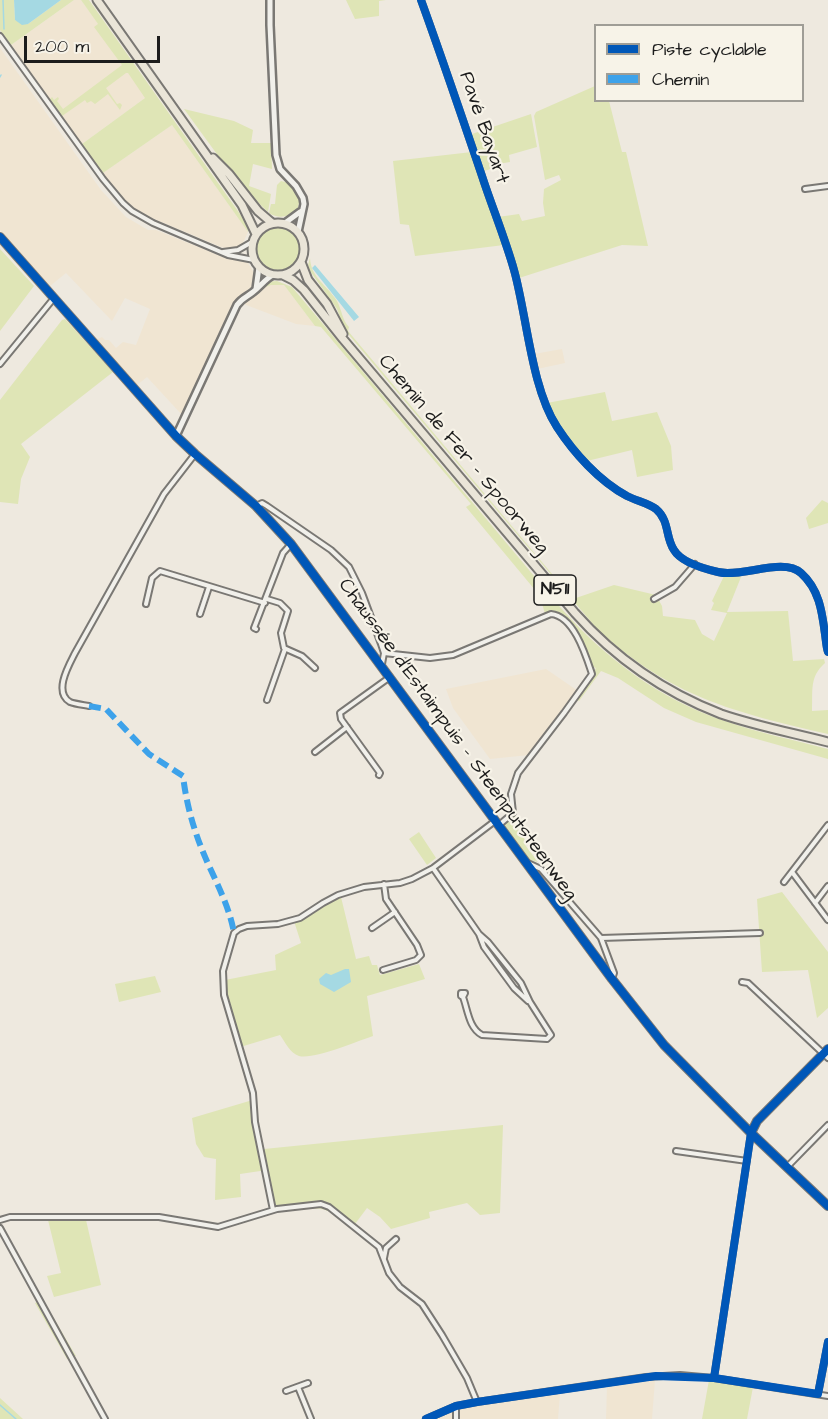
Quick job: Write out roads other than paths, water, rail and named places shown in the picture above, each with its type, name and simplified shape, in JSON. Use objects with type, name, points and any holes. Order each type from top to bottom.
[{"type":"highway","points":[[97,0],[246,211],[256,234]]},
{"type":"highway","points":[[202,148],[229,174],[258,212],[272,223]]},
{"type":"highway","points":[[298,232],[285,223],[272,223],[263,227],[252,242],[254,260],[259,267],[273,275],[290,272],[301,262]]},
{"type":"highway","name":"Chemin de Fer - Spoorweg","points":[[298,232],[304,247],[301,262],[308,280],[327,304],[349,344]]},
{"type":"highway","name":"Chemin de Fer - Spoorweg","points":[[283,275],[293,280],[303,290],[575,613],[615,654],[661,686],[706,707],[736,718],[828,742]]},
{"type":"main road","points":[[270,0],[276,155],[280,169],[301,192],[304,204],[298,232]]},
{"type":"main road","points":[[285,223],[301,211]]},
{"type":"main road","name":"Chaussée d'Estaimpuis - Steenputsteenweg","points":[[0,237],[176,436],[256,506],[291,544],[664,1046],[828,1206]]},
{"type":"main road","points":[[256,289],[259,267]]},
{"type":"main road","points":[[176,436],[237,305],[273,275]]},
{"type":"main road","points":[[751,1133],[757,1121],[825,1056],[828,1048]]},
{"type":"street","name":"Pavé Bayart","points":[[421,0],[513,266],[537,376],[546,405],[556,426],[599,475],[627,495],[654,508],[667,524],[673,549],[694,564]]},
{"type":"street","points":[[0,36],[103,179],[132,211],[153,223],[228,255],[254,260]]},
{"type":"street","points":[[805,189],[828,186]]},
{"type":"street","points":[[224,252],[243,248],[252,242]]},
{"type":"street","points":[[0,364],[54,298]]},
{"type":"street","points":[[89,706],[70,702],[67,698],[64,688],[65,673],[164,494],[195,454]]},
{"type":"street","points":[[256,506],[262,503],[267,506],[332,550],[349,567],[362,593],[384,653],[381,664]]},
{"type":"street","points":[[256,629],[254,628],[283,553],[291,544]]},
{"type":"street","points":[[654,599],[675,587],[694,564],[718,572],[735,574],[781,567],[795,568],[807,578],[819,598],[828,652]]},
{"type":"street","points":[[146,604],[152,578],[160,571],[209,587],[280,603],[288,611],[281,633],[285,649],[267,700]]},
{"type":"street","points":[[200,614],[209,587]]},
{"type":"street","points":[[273,1210],[255,1122],[253,1093],[224,995],[224,971],[231,940],[239,928],[290,921],[300,918],[338,895],[412,879],[433,868],[513,813],[511,794],[518,773],[592,674],[578,639],[564,620],[555,614],[546,615],[453,655],[430,658],[384,653]]},
{"type":"street","points":[[285,649],[302,656],[315,668]]},
{"type":"street","points":[[379,775],[380,773],[341,719],[340,713],[390,677]]},
{"type":"street","points":[[315,752],[347,727]]},
{"type":"street","points":[[784,882],[828,825]]},
{"type":"street","points":[[526,862],[541,869],[601,938],[614,973],[612,979]]},
{"type":"street","points":[[433,868],[479,934],[520,983],[551,1035],[547,1039],[482,1035],[472,1025],[463,997]]},
{"type":"street","points":[[792,872],[828,920]]},
{"type":"street","points":[[383,970],[416,960],[421,955],[417,945],[386,899],[384,884]]},
{"type":"street","points":[[815,903],[828,886]]},
{"type":"street","points":[[372,928],[395,912]]},
{"type":"street","points":[[601,938],[760,933]]},
{"type":"street","points":[[479,934],[484,947],[514,988],[530,1002]]},
{"type":"street","points":[[742,982],[748,983],[825,1056]]},
{"type":"street","points":[[788,1166],[828,1125]]},
{"type":"street","points":[[714,1378],[751,1133]]},
{"type":"street","points":[[676,1151],[747,1161]]},
{"type":"street","points":[[0,1220],[10,1217],[159,1217],[218,1227],[273,1210],[321,1204],[329,1207],[379,1247],[389,1274],[422,1304],[437,1327],[467,1378],[477,1402]]},
{"type":"street","points":[[0,1228],[105,1419]]},
{"type":"street","points":[[384,1258],[386,1248],[396,1239]]},
{"type":"street","points":[[818,1394],[828,1342]]},
{"type":"street","points":[[426,1419],[456,1406],[646,1377],[714,1378],[828,1396]]},
{"type":"street","points":[[286,1391],[308,1383]]},
{"type":"street","points":[[298,1387],[311,1419]]},
{"type":"street","points":[[456,1406],[456,1419]]},
{"type":"water","points":[[14,0],[61,0],[28,24],[22,25],[15,20]]},
{"type":"water","points":[[315,265],[359,317],[354,321],[312,268]]},
{"type":"water","points":[[349,969],[351,982],[334,992],[320,984],[319,979],[326,973],[331,975]]},
{"type":"waterway","points":[[3,0],[4,29]]},
{"type":"waterway","points":[[0,1405],[16,1419]]}]
